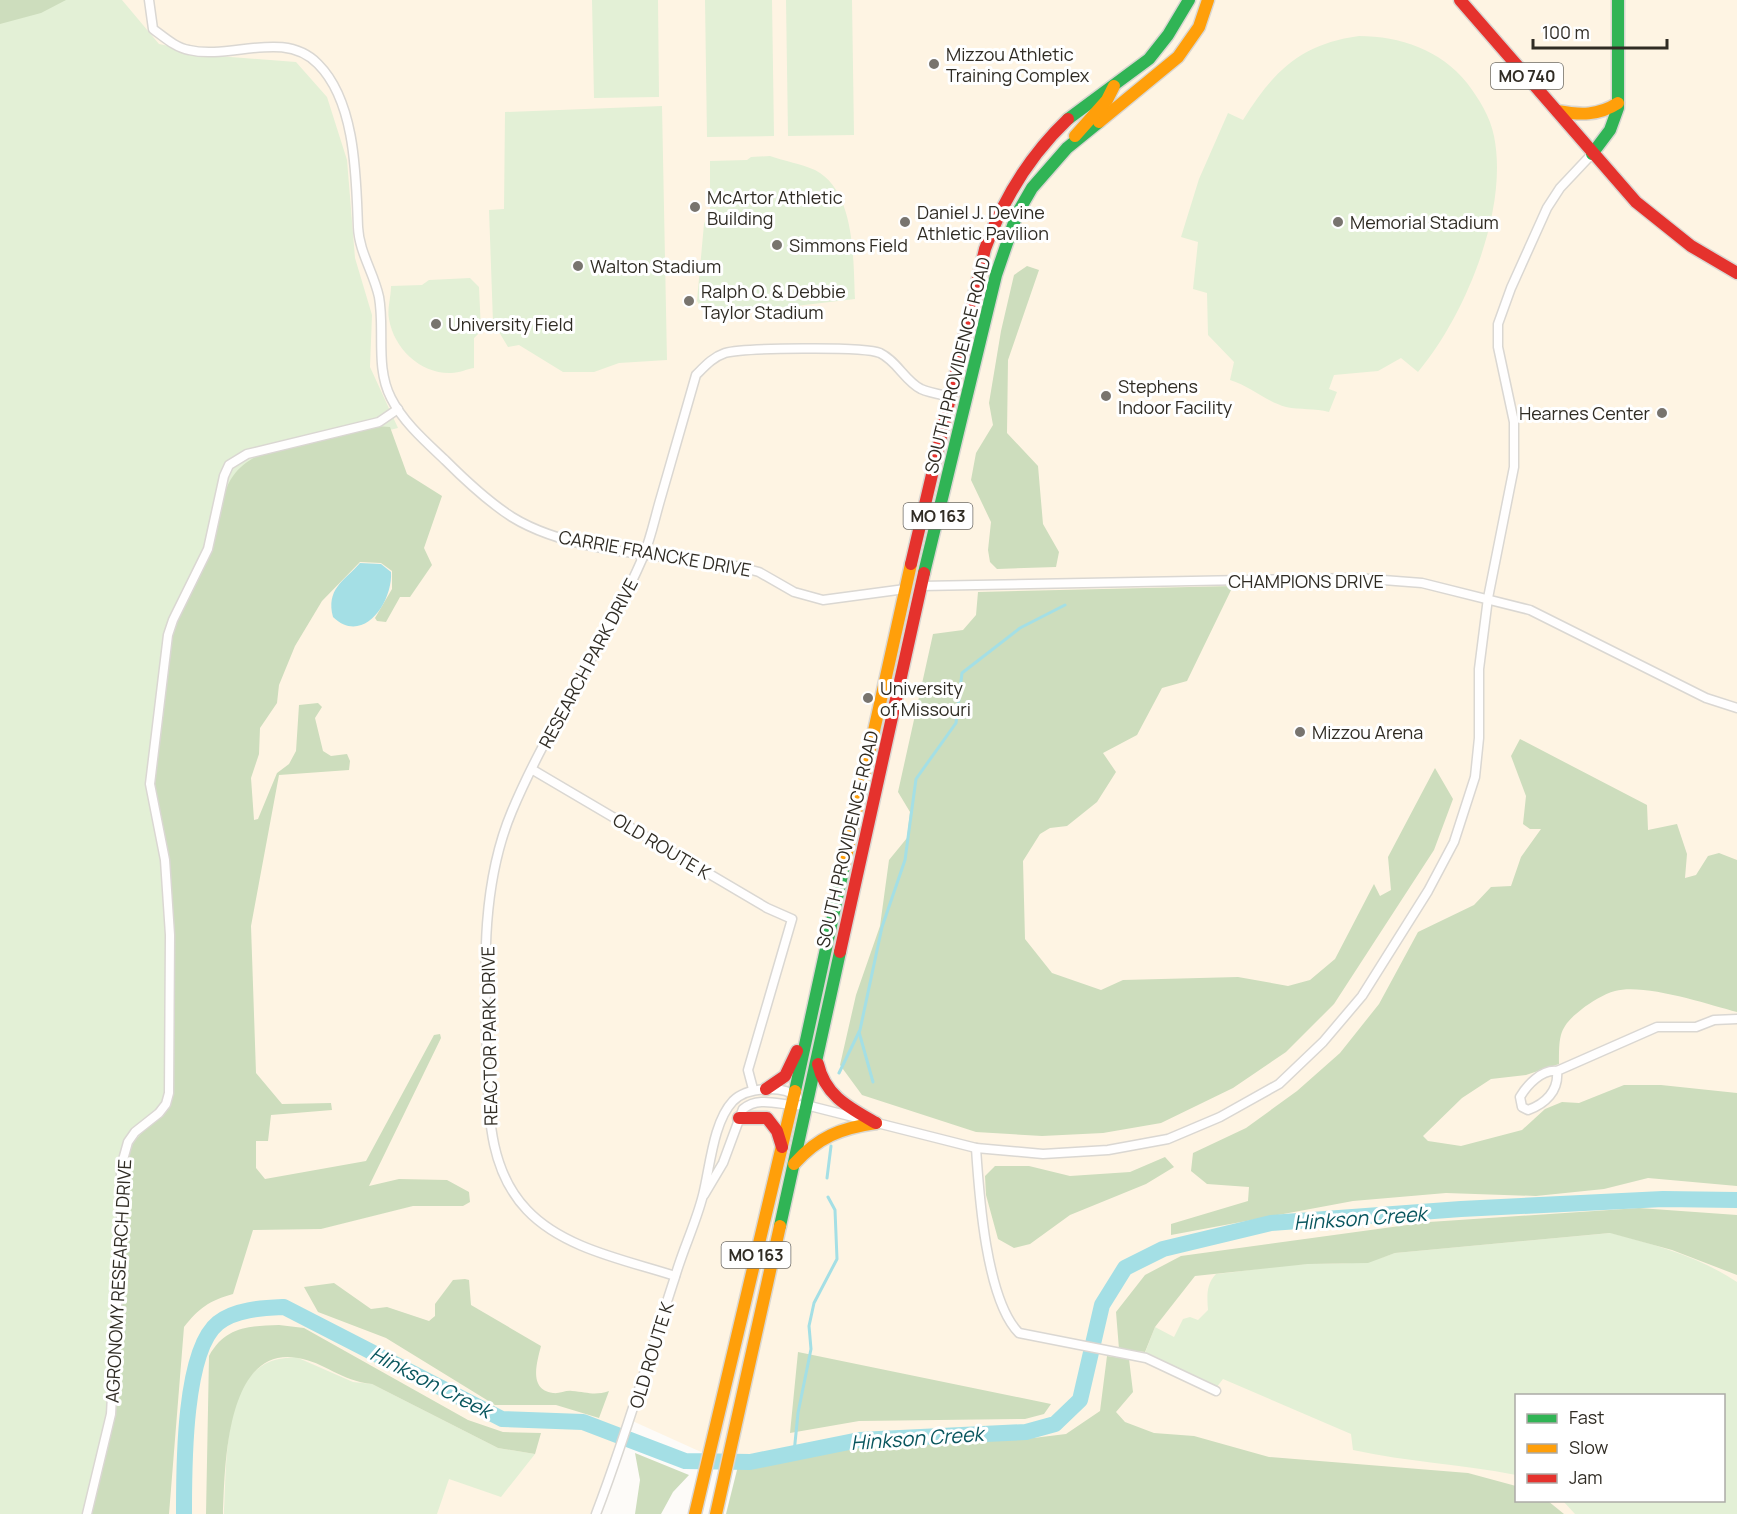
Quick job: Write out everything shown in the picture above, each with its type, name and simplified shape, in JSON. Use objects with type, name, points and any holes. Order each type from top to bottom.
[{"type":"main road","name":"SOUTH PROVIDENCE ROAD","points":[[695,1514],[794,1094],[905,589],[985,249],[996,217],[1009,190],[1031,158],[1082,107],[1140,67],[1169,35],[1189,0]]},
{"type":"main road","name":"SOUTH PROVIDENCE ROAD","points":[[716,1514],[921,586],[996,275],[1017,214],[1032,188],[1067,148],[1178,57],[1199,27],[1208,0]]},
{"type":"main road","name":"MO 740","points":[[1460,0],[1580,135],[1592,154],[1626,193],[1656,220],[1691,246],[1737,273]]},
{"type":"main road","points":[[1592,154],[1615,120],[1618,103],[1618,0]]},
{"type":"main road","points":[[1067,148],[1082,124],[1110,98],[1115,83]]},
{"type":"main road","points":[[1557,111],[1592,116],[1607,111],[1618,103]]},
{"type":"main road","points":[[760,1089],[785,1076],[794,1054],[806,1040]]},
{"type":"main road","points":[[818,1054],[823,1086],[845,1105],[876,1123]]},
{"type":"main road","points":[[739,1118],[756,1116],[767,1118],[777,1131],[782,1146]]},
{"type":"main road","points":[[793,1165],[822,1135],[834,1130],[876,1123]]},
{"type":"street","name":"CARRIE FRANCKE DRIVE","points":[[148,0],[153,29],[188,50],[220,53],[272,46],[298,51],[318,63],[335,87],[347,122],[356,166],[359,237],[379,297],[382,367],[390,397],[417,433],[462,476],[514,518],[568,541],[644,554],[732,564],[759,572],[794,592],[823,600],[905,589]]},
{"type":"street","points":[[739,1118],[744,1109],[758,1101],[791,1107],[806,1105],[976,1148],[1043,1154],[1108,1150],[1168,1138],[1220,1117],[1279,1084],[1323,1042],[1362,996],[1428,891],[1454,842],[1475,777],[1479,738],[1479,669],[1488,598],[1514,466],[1514,422],[1498,347],[1499,318],[1547,208],[1560,188],[1592,154]]},
{"type":"street","name":"RESEARCH PARK DRIVE","points":[[532,770],[627,593],[644,554],[696,375],[709,362],[725,353],[754,349],[852,349],[879,353],[893,362],[920,389],[952,397]]},
{"type":"street","name":"AGRONOMY RESEARCH DRIVE","points":[[87,1514],[111,1414],[121,1235],[121,1167],[128,1142],[135,1132],[159,1113],[166,1104],[169,1093],[170,934],[165,860],[150,784],[168,635],[208,549],[224,476],[229,465],[247,454],[379,422],[398,409]]},
{"type":"street","name":"CHAMPIONS DRIVE","points":[[921,586],[1357,578],[1422,583],[1530,610],[1561,623],[1706,698],[1737,708]]},
{"type":"street","name":"OLD ROUTE K","points":[[532,770],[767,908],[792,919]]},
{"type":"street","name":"REACTOR PARK DRIVE","points":[[532,770],[511,812],[496,862],[488,906],[486,987],[489,1125],[495,1155],[508,1184],[527,1210],[552,1230],[582,1245],[675,1276]]},
{"type":"street","name":"SOUTH PROVIDENCE ROAD","points":[[760,1089],[748,1070],[792,919]]},
{"type":"street","points":[[1557,1071],[1557,1083],[1548,1098],[1528,1110],[1522,1107],[1520,1097],[1526,1087],[1548,1071],[1557,1071],[1657,1027],[1696,1027],[1714,1020],[1737,1019]]},
{"type":"street","points":[[760,1089],[794,1094],[806,1105]]},
{"type":"street","name":"OLD ROUTE K","points":[[704,1195],[708,1162],[728,1110],[733,1101],[760,1089]]},
{"type":"street","name":"OLD ROUTE K","points":[[596,1514],[613,1471],[675,1276],[704,1195],[723,1163],[739,1118]]},
{"type":"street","points":[[976,1148],[989,1254],[1003,1311],[1018,1333],[1132,1355],[1156,1362],[1216,1391]]},
{"type":"shaded area","name":"University of Missouri","points":[[0,0],[1737,0],[1737,1514],[758,1514],[763,1480],[628,1419],[596,1514],[0,1514]]},
{"type":"green space","points":[[0,0],[122,0],[159,44],[218,56],[296,62],[327,97],[347,160],[355,258],[372,315],[370,367],[398,428],[264,460],[205,991],[109,1514],[0,1514]]},
{"type":"green space","points":[[0,0],[66,0],[41,13],[0,24]]},
{"type":"green space","points":[[592,0],[658,0],[659,97],[594,98]]},
{"type":"green space","points":[[705,0],[772,0],[774,136],[707,137]]},
{"type":"green space","points":[[786,0],[852,0],[854,135],[788,136]]},
{"type":"green space","name":"Memorial Stadium","points":[[1359,36],[1390,39],[1419,47],[1457,72],[1476,95],[1492,129],[1497,165],[1495,196],[1489,228],[1467,292],[1452,322],[1418,372],[1401,358],[1378,371],[1334,375],[1329,389],[1337,392],[1329,412],[1286,407],[1230,380],[1234,362],[1208,335],[1207,293],[1193,289],[1198,242],[1181,237],[1199,179],[1228,113],[1243,120],[1265,88],[1290,63],[1320,46]]},
{"type":"green space","name":"Walton Stadium","points":[[662,106],[667,360],[619,363],[594,372],[563,372],[519,345],[508,347],[493,322],[489,210],[504,209],[505,112]]},
{"type":"green space","name":"Simmons Field","points":[[770,156],[815,170],[828,180],[838,194],[850,228],[855,299],[712,316],[705,313],[697,301],[704,224],[710,210],[710,161],[747,160],[751,157]]},
{"type":"green space","points":[[1027,266],[1039,270],[1008,360],[1007,433],[1038,466],[1043,524],[1059,552],[1056,567],[997,569],[990,562],[988,550],[991,522],[971,480],[976,453],[993,425],[989,403],[1001,331],[1014,275]]},
{"type":"green space","name":"University Field","points":[[470,278],[479,287],[481,331],[474,338],[474,368],[451,373],[429,369],[403,350],[392,330],[389,315],[391,286],[422,285],[429,280]]},
{"type":"green space","points":[[376,426],[390,427],[407,474],[442,496],[424,548],[432,565],[410,597],[400,597],[386,622],[377,621],[375,618],[392,589],[392,571],[381,563],[360,562],[322,601],[295,646],[279,685],[277,703],[260,728],[259,754],[251,778],[254,820],[258,819],[277,773],[289,764],[296,751],[299,705],[318,703],[322,707],[315,718],[323,751],[331,756],[347,754],[350,761],[349,770],[279,775],[251,926],[256,1073],[282,1104],[331,1103],[332,1110],[271,1115],[268,1141],[256,1141],[256,1168],[265,1179],[366,1161],[434,1035],[440,1034],[441,1038],[369,1186],[399,1179],[447,1180],[469,1192],[470,1202],[463,1206],[413,1206],[321,1229],[253,1230],[233,1294],[205,1306],[184,1327],[169,1514],[91,1514],[118,1388],[126,1161],[134,1142],[164,1112],[173,1092],[173,935],[154,785],[172,636],[212,547],[228,484],[239,469],[262,454]]},
{"type":"green space","points":[[1233,586],[1187,681],[1162,688],[1137,735],[1103,753],[1116,772],[1097,802],[1067,826],[1050,828],[1040,834],[1023,861],[1025,939],[1052,973],[1101,990],[1123,980],[1238,977],[1288,986],[1310,980],[1335,959],[1374,884],[1380,896],[1391,890],[1388,857],[1435,768],[1453,799],[1434,850],[1334,1004],[1286,1052],[1233,1088],[1161,1123],[1103,1133],[1042,1136],[976,1132],[862,1095],[840,1065],[856,995],[880,926],[889,860],[907,838],[910,812],[898,792],[933,634],[963,630],[976,615],[978,592]]},
{"type":"green space","points":[[1520,739],[1647,805],[1648,830],[1677,824],[1687,854],[1685,878],[1696,875],[1708,856],[1719,853],[1737,860],[1737,1012],[1658,992],[1627,989],[1611,992],[1586,1006],[1569,1021],[1560,1039],[1559,1064],[1526,1075],[1491,1079],[1462,1098],[1423,1136],[1428,1141],[1461,1146],[1522,1130],[1545,1109],[1562,1102],[1579,1103],[1624,1085],[1661,1085],[1737,1093],[1737,1186],[1648,1178],[1604,1189],[1536,1196],[1446,1193],[1353,1201],[1171,1235],[1171,1224],[1248,1201],[1249,1187],[1207,1184],[1191,1171],[1193,1153],[1246,1128],[1297,1091],[1340,1053],[1379,1004],[1418,932],[1474,905],[1491,887],[1511,886],[1521,857],[1541,829],[1530,829],[1523,824],[1526,796],[1511,756]]},
{"type":"green space","points":[[1165,1157],[1174,1167],[1146,1184],[1070,1215],[1030,1244],[1014,1248],[998,1239],[986,1195],[985,1176],[995,1166],[1029,1166],[1070,1176],[1130,1172]]},
{"type":"green space","points":[[1639,1208],[1737,1215],[1737,1275],[1672,1250],[1610,1233],[1395,1253],[1368,1263],[1308,1264],[1195,1276],[1155,1327],[1145,1352],[1119,1349],[1116,1312],[1145,1275],[1181,1256],[1429,1222]]},
{"type":"green space","points":[[1611,1233],[1692,1258],[1737,1282],[1737,1514],[1575,1514],[1564,1502],[1725,1502],[1725,1394],[1515,1394],[1515,1475],[1353,1450],[1351,1434],[1223,1379],[1216,1388],[1145,1353],[1155,1327],[1174,1337],[1183,1319],[1190,1317],[1198,1320],[1208,1310],[1209,1286],[1216,1274],[1297,1265],[1352,1263],[1395,1253]]},
{"type":"green space","points":[[453,1280],[469,1280],[471,1305],[541,1346],[536,1374],[540,1387],[545,1391],[595,1393],[609,1391],[599,1418],[556,1405],[495,1405],[386,1338],[318,1312],[304,1287],[334,1283],[371,1309],[387,1307],[429,1321],[435,1316],[435,1304]]},
{"type":"green space","points":[[279,1325],[304,1328],[468,1420],[503,1432],[541,1433],[535,1454],[498,1448],[372,1384],[351,1379],[316,1363],[298,1358],[274,1359],[256,1371],[243,1390],[234,1414],[228,1441],[223,1514],[206,1514],[209,1356],[222,1339],[238,1330]]},
{"type":"green space","points":[[798,1352],[1051,1404],[1044,1414],[1025,1419],[859,1421],[790,1433]]},
{"type":"green space","points":[[1107,1356],[1129,1359],[1133,1392],[1116,1412],[1125,1422],[1154,1433],[1194,1436],[1269,1457],[1468,1473],[1515,1486],[1515,1502],[1549,1502],[1564,1514],[726,1514],[738,1466],[857,1446],[1025,1439],[1066,1434],[1100,1411]]},
{"type":"green space","points":[[296,1357],[353,1382],[372,1384],[498,1448],[535,1454],[501,1497],[449,1479],[437,1514],[224,1514],[230,1430],[243,1388],[254,1373],[269,1362]]},
{"type":"green space","points":[[635,1453],[689,1475],[673,1492],[661,1514],[635,1514],[640,1480]]},
{"type":"water","points":[[360,563],[381,564],[391,572],[387,596],[374,617],[355,626],[344,625],[333,617],[332,599],[342,581]]},
{"type":"waterway","points":[[839,1073],[860,1030],[882,927],[905,860],[916,779],[956,723],[962,673],[1020,628],[1065,605]]},
{"type":"waterway","points":[[859,1032],[873,1082]]},
{"type":"waterway","points":[[827,1178],[831,1146]]},
{"type":"waterway","points":[[794,1453],[798,1413],[811,1349],[809,1326],[814,1303],[837,1259],[835,1210],[828,1197]]},
{"type":"waterway","name":"Hinkson Creek","points":[[184,1514],[188,1413],[198,1359],[206,1337],[218,1323],[225,1318],[250,1310],[284,1307],[502,1419],[583,1422],[685,1461],[750,1462],[859,1440],[1026,1432],[1055,1424],[1080,1400],[1102,1305],[1125,1268],[1163,1249],[1271,1223],[1461,1209],[1663,1199],[1737,1200]]},
{"type":"traffic: fast","points":[[1068,119],[1149,59],[1168,35],[1189,0]]},
{"type":"traffic: fast","points":[[1592,154],[1610,130],[1618,108],[1618,0]]},
{"type":"traffic: fast","points":[[924,573],[996,275],[1017,214],[1032,188],[1067,148],[1099,122]]},
{"type":"traffic: fast","points":[[795,1091],[844,866]]},
{"type":"traffic: fast","points":[[780,1226],[840,952]]},
{"type":"traffic: slow","points":[[1099,122],[1178,57],[1199,27],[1208,0]]},
{"type":"traffic: slow","points":[[1075,136],[1107,100],[1114,86]]},
{"type":"traffic: slow","points":[[1557,111],[1589,113],[1618,103]]},
{"type":"traffic: slow","points":[[844,866],[911,564]]},
{"type":"traffic: slow","points":[[695,1514],[795,1091]]},
{"type":"traffic: slow","points":[[794,1164],[821,1140],[841,1131],[876,1123]]},
{"type":"traffic: slow","points":[[716,1514],[780,1226]]},
{"type":"traffic: jam","points":[[1460,0],[1636,202],[1691,246],[1737,273]]},
{"type":"traffic: jam","points":[[911,564],[985,249],[1000,213],[1029,163],[1068,119]]},
{"type":"traffic: jam","points":[[840,952],[924,573]]},
{"type":"traffic: jam","points":[[766,1089],[785,1076],[797,1051]]},
{"type":"traffic: jam","points":[[818,1064],[826,1085],[833,1093],[848,1106],[876,1123]]},
{"type":"traffic: jam","points":[[739,1118],[767,1118],[777,1131],[782,1147]]},
{"type":"place","name":"Mizzou Athletic Training Complex","points":[[934,64]]},
{"type":"place","name":"McArtor Athletic Building","points":[[695,207]]},
{"type":"place","name":"Daniel J. Devine Athletic Pavilion","points":[[905,222]]},
{"type":"place","name":"Memorial Stadium","points":[[1338,222]]},
{"type":"place","name":"Simmons Field","points":[[777,245]]},
{"type":"place","name":"Walton Stadium","points":[[578,266]]},
{"type":"place","name":"Ralph O. & Debbie Taylor Stadium","points":[[689,301]]},
{"type":"place","name":"University Field","points":[[436,324]]},
{"type":"place","name":"Stephens Indoor Facility","points":[[1106,396]]},
{"type":"place","name":"Hearnes Center","points":[[1662,413]]},
{"type":"place","name":"University of Missouri","points":[[868,698]]},
{"type":"place","name":"Mizzou Arena","points":[[1300,732]]}]
